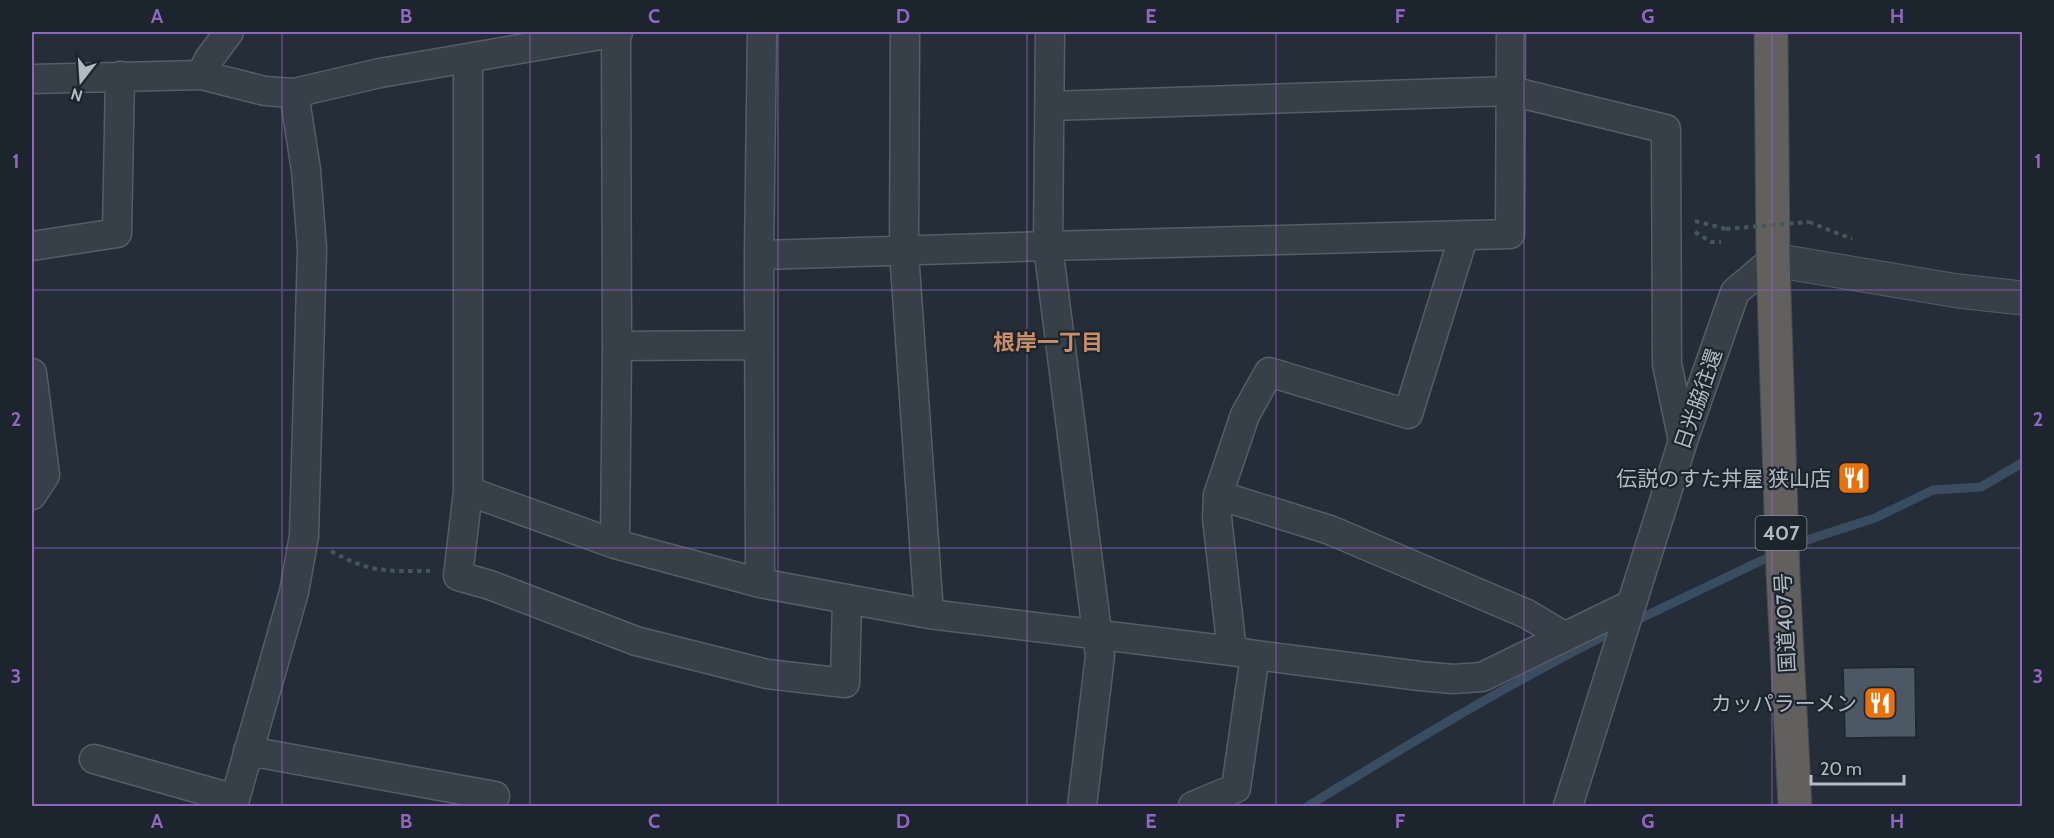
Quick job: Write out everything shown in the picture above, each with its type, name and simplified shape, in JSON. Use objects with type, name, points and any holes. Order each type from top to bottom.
[{"type":"highway","name":"407","points":[[1771,32],[1773,260]]},
{"type":"highway","name":"国道407号","points":[[1773,260],[1783,575],[1795,807]]},
{"type":"street","points":[[201,75],[209,59],[229,32]]},
{"type":"street","points":[[32,79],[201,75],[265,92],[294,93],[380,73],[617,32],[615,544]]},
{"type":"street","points":[[760,583],[759,255],[762,32]]},
{"type":"street","points":[[905,32],[904,252],[929,614]]},
{"type":"street","points":[[1050,32],[1048,246],[1100,656],[1082,807]]},
{"type":"street","points":[[759,255],[1510,234],[1511,32]]},
{"type":"street","points":[[468,58],[468,491],[458,576],[490,585],[636,641],[768,674],[845,683],[847,599]]},
{"type":"street","points":[[32,246],[117,233],[120,76]]},
{"type":"street","points":[[1051,106],[1510,91],[1666,129],[1667,364],[1683,441]]},
{"type":"street","points":[[94,759],[234,803],[294,592],[304,536],[312,249],[306,170],[294,93]]},
{"type":"street","points":[[1193,807],[1236,788],[1243,653],[1217,518],[1218,495],[1245,415],[1269,372],[1408,414],[1464,236]]},
{"type":"street","points":[[1773,260],[1958,291],[2022,298]]},
{"type":"street","name":"日光脇往還","points":[[1568,807],[1683,441],[1735,292],[1773,260]]},
{"type":"street","points":[[617,346],[759,345]]},
{"type":"street","points":[[32,373],[45,475],[32,495]]},
{"type":"street","points":[[468,491],[615,544],[760,583],[929,614],[1453,679],[1482,677],[1630,606]]},
{"type":"street","points":[[1218,495],[1330,530],[1527,614],[1564,636]]},
{"type":"street","points":[[248,752],[495,796]]},
{"type":"path","points":[[1691,220],[1726,229],[1809,222],[1858,241]]},
{"type":"path","points":[[1687,228],[1711,242],[1721,242]]},
{"type":"path","points":[[304,536],[353,564],[378,571],[437,571],[458,576]]},
{"type":"building","name":"カッパラーメン","points":[[1915,667],[1916,737],[1845,738],[1843,668]]},
{"type":"waterway","points":[[1788,548],[1875,518],[1933,490],[1981,487],[2022,463]]},
{"type":"waterway","points":[[1633,622],[1775,554]]},
{"type":"waterway","points":[[1308,806],[1500,692],[1618,629]]},
{"type":"place","name":"伝説のすた丼屋 狭山店","points":[[1854,478]]},
{"type":"place","name":"カッパラーメン","points":[[1880,703]]},
{"type":"district","name":"根岸一丁目","points":[[1048,342]]}]
